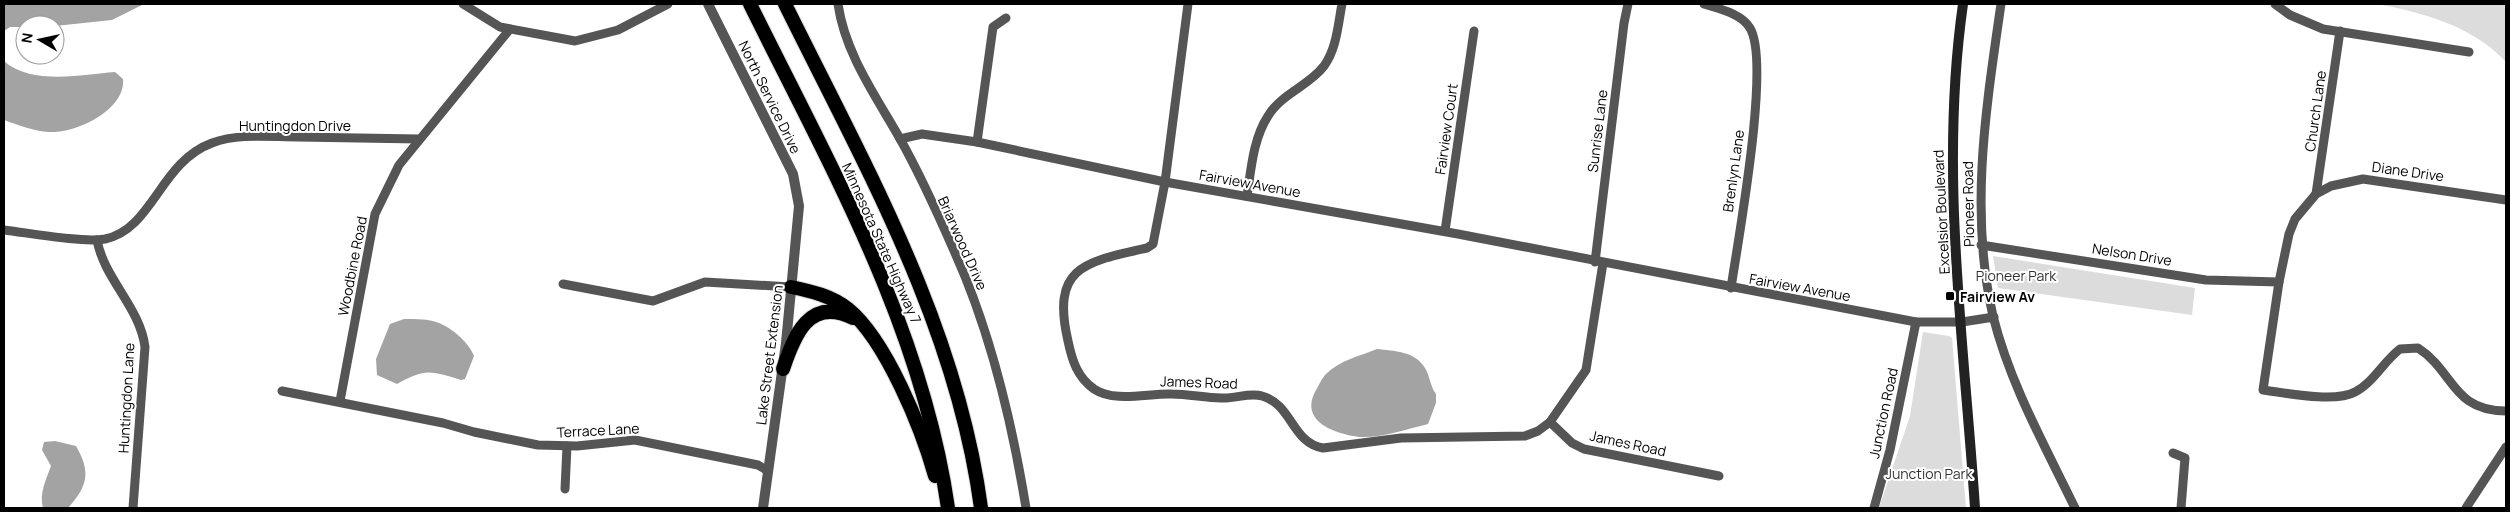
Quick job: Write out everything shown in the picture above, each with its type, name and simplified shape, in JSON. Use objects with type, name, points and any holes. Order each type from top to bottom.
[{"type":"highway","name":"Minnesota State Highway 7","points":[[750,4],[852,210],[891,298],[930,417],[948,508]]},
{"type":"highway","name":"Minnesota State Highway 7","points":[[786,4],[915,271],[954,384],[974,463],[981,508]]},
{"type":"highway","points":[[792,287],[830,298],[848,309],[861,323],[882,353],[907,398],[935,474],[943,508]]},
{"type":"highway","points":[[783,369],[798,330],[810,319],[826,312],[835,312],[851,317],[861,323]]},
{"type":"main road","name":"Excelsior Boulevard","points":[[1963,4],[1954,85],[1952,146],[1954,224],[1975,508]]},
{"type":"street","points":[[463,4],[500,27],[575,41],[618,30],[668,4]]},
{"type":"street","name":"North Service Drive","points":[[708,4],[793,174],[800,206]]},
{"type":"street","name":"Briarwood Drive","points":[[838,4],[848,43],[900,139],[956,254],[1000,381],[1026,508]]},
{"type":"street","name":"James Road","points":[[1188,4],[1165,182],[1153,244],[1147,248],[1089,264],[1075,274],[1062,299],[1062,318],[1071,355],[1076,370],[1084,382],[1096,390],[1111,395],[1173,394],[1220,398],[1261,395],[1277,404],[1306,442],[1323,448],[1401,438],[1525,436],[1538,431],[1550,422],[1572,443],[1584,449],[1719,476]]},
{"type":"street","points":[[1247,196],[1256,142],[1262,126],[1276,104],[1324,66],[1334,46],[1342,4]]},
{"type":"street","name":"Sunrise Lane","points":[[1550,422],[1586,370],[1624,23],[1628,4]]},
{"type":"street","name":"Brenlyn Lane","points":[[1704,4],[1741,19],[1750,29],[1756,57],[1756,101],[1731,288]]},
{"type":"street","name":"Pioneer Road","points":[[2001,4],[1982,152],[1980,206],[1982,245],[1994,317],[2023,401],[2075,508]]},
{"type":"street","points":[[2275,4],[2290,15],[2306,23],[2340,31],[2469,52]]},
{"type":"street","points":[[977,142],[993,27],[1006,18]]},
{"type":"street","name":"Woodbine Road","points":[[340,401],[375,214],[399,166],[510,29]]},
{"type":"street","name":"Fairview Court","points":[[1445,231],[1474,31]]},
{"type":"street","name":"Church Lane","points":[[2316,194],[2340,31]]},
{"type":"street","name":"Fairview Avenue","points":[[900,139],[922,134],[977,142],[1165,182],[1445,231],[1731,288],[1916,322],[1962,322],[1994,317]]},
{"type":"street","name":"Huntingdon Drive","points":[[4,230],[97,240],[118,236],[131,227],[182,160],[197,149],[214,142],[247,137],[419,139]]},
{"type":"street","name":"Diane Drive","points":[[2506,200],[2363,179],[2330,186],[2316,194],[2295,219],[2289,234],[2279,282],[2263,390],[2329,397],[2348,395],[2365,385],[2400,349],[2418,348],[2434,361],[2457,392],[2470,402],[2481,408],[2506,411]]},
{"type":"street","name":"Lake Street Extension","points":[[763,508],[783,369],[800,206]]},
{"type":"street","name":"Huntingdon Lane","points":[[97,240],[102,257],[139,322],[145,347],[133,508]]},
{"type":"street","name":"Nelson Drive","points":[[1982,245],[2206,280],[2279,282]]},
{"type":"street","points":[[563,284],[653,301],[705,282],[792,287]]},
{"type":"street","name":"Junction Road","points":[[1874,508],[1890,450],[1916,322]]},
{"type":"street","name":"Terrace Lane","points":[[282,391],[340,401],[529,443],[568,446],[616,441],[654,442],[758,465],[768,470]]},
{"type":"street","points":[[565,490],[568,446]]},
{"type":"street","points":[[2466,508],[2506,447]]},
{"type":"street","points":[[2173,453],[2184,458],[2181,508]]},
{"type":"green space","points":[[2377,4],[2506,4],[2506,62],[2479,39],[2463,30],[2430,17]]},
{"type":"green space","name":"Pioneer Park","points":[[1993,256],[2195,288],[2192,315],[1998,288]]},
{"type":"green space","name":"Junction Park","points":[[1923,332],[1952,338],[1966,508],[1879,508],[1910,416]]},
{"type":"shaded area","points":[[4,4],[144,4],[112,20],[65,25],[65,15],[15,15],[15,27],[10,27],[4,31]]},
{"type":"shaded area","points":[[4,61],[15,68],[42,76],[57,77],[115,72],[123,79],[122,90],[108,110],[85,124],[60,132],[31,129],[4,120]]},
{"type":"shaded area","points":[[404,319],[426,320],[439,323],[463,339],[474,356],[465,379],[461,380],[435,373],[422,373],[397,384],[377,375],[376,359],[390,324]]},
{"type":"shaded area","points":[[1377,349],[1404,353],[1421,362],[1436,394],[1436,403],[1428,424],[1386,435],[1360,437],[1340,433],[1322,424],[1312,410],[1312,401],[1323,377],[1344,362]]},
{"type":"shaded area","points":[[55,441],[76,446],[84,464],[85,478],[83,486],[68,508],[43,508],[42,492],[51,466],[42,450],[44,442]]},
{"type":"place","name":"Fairview Av","points":[[1950,296]]}]
